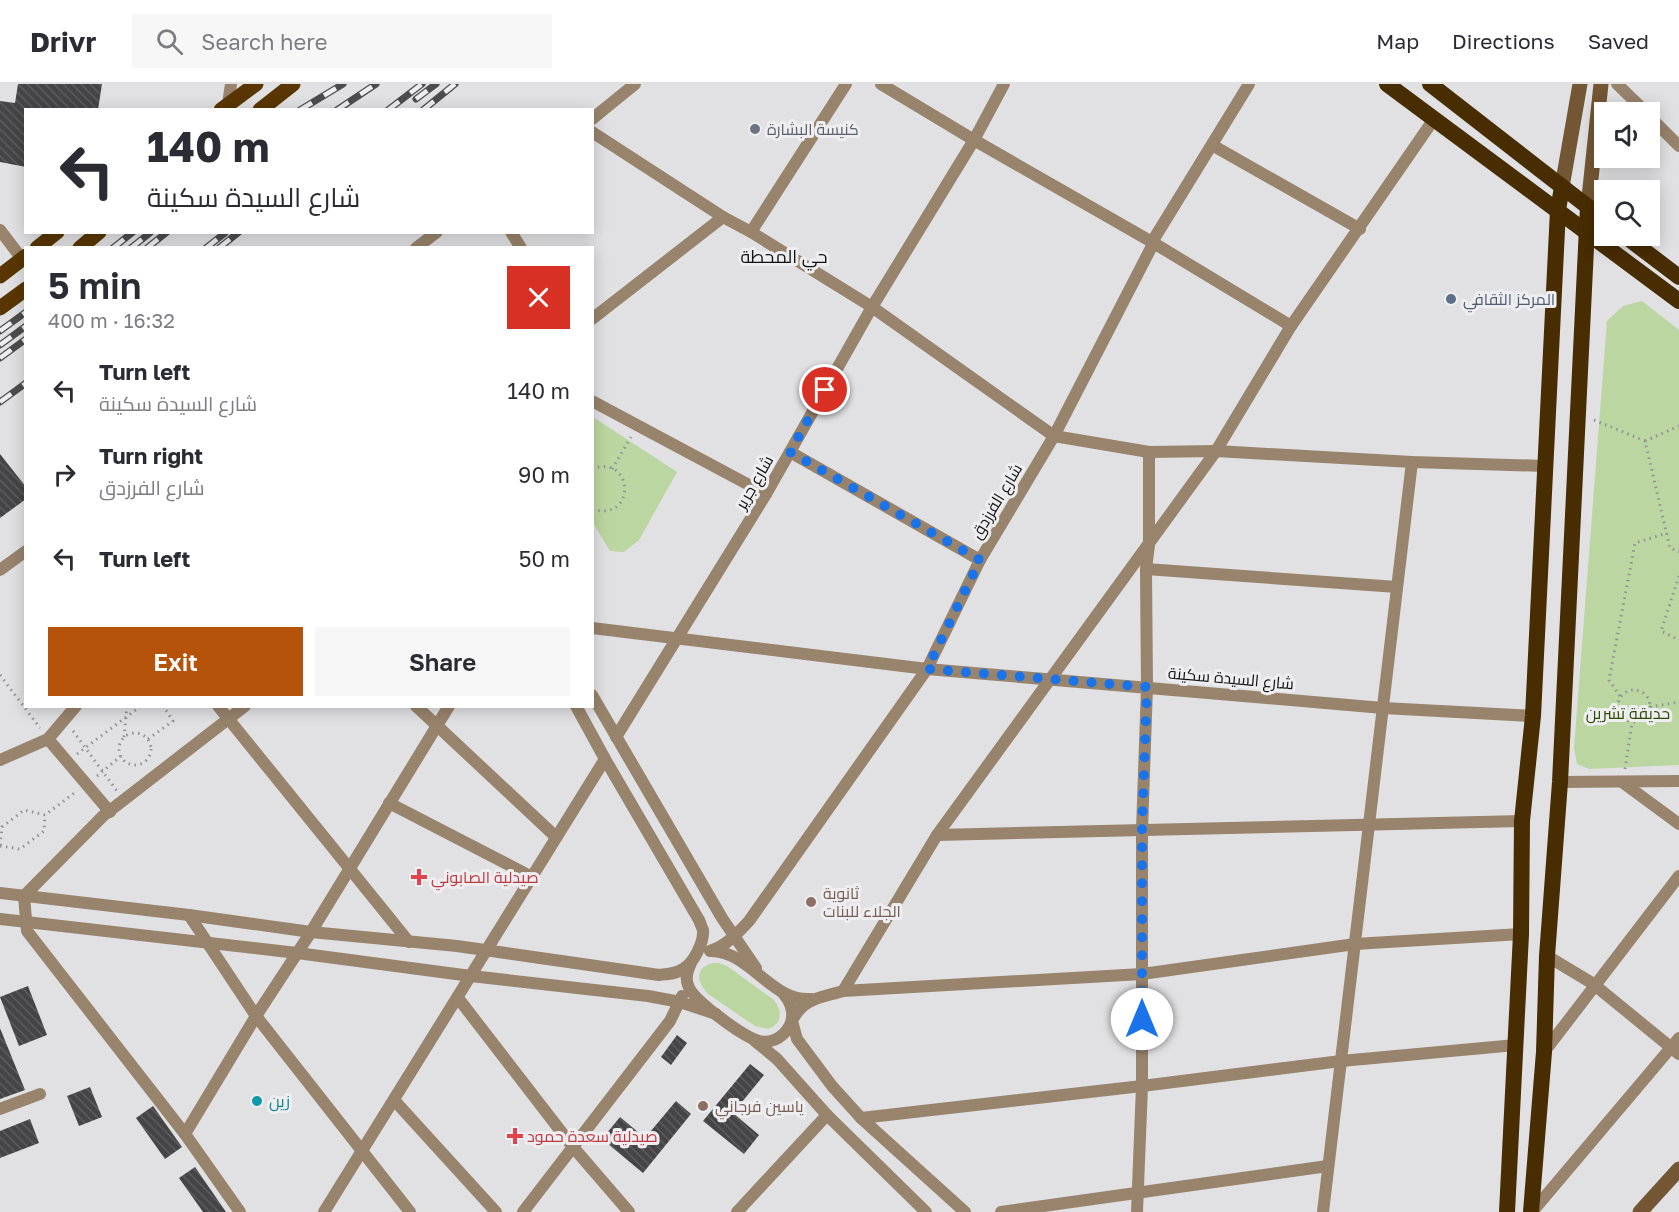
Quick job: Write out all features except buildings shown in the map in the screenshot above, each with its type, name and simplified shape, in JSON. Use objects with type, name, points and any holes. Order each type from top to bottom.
[{"type":"highway","points":[[1387,84],[1679,301]]},
{"type":"highway","points":[[1430,84],[1594,212]]},
{"type":"highway","points":[[1507,1212],[1521,934],[1522,821],[1533,716],[1558,210],[1562,187]]},
{"type":"highway","points":[[1532,1212],[1560,782],[1588,207]]},
{"type":"highway","points":[[1638,246],[1679,277]]},
{"type":"main road","points":[[225,107],[256,84]]},
{"type":"main road","points":[[263,108],[293,84]]},
{"type":"main road","points":[[1562,187],[1580,84]]},
{"type":"main road","points":[[1588,207],[1601,84]]},
{"type":"main road","points":[[40,246],[54,234]]},
{"type":"main road","points":[[82,246],[97,234]]},
{"type":"main road","points":[[0,276],[24,258]]},
{"type":"main road","points":[[0,308],[24,290]]},
{"type":"main road","points":[[1640,1212],[1679,1169]]},
{"type":"street","points":[[225,107],[231,84]]},
{"type":"street","points":[[594,117],[634,84]]},
{"type":"street","points":[[751,232],[846,84]]},
{"type":"street","points":[[880,84],[1291,326]]},
{"type":"street","name":"شارع جرير","points":[[615,736],[766,494],[872,307],[974,140],[1004,84]]},
{"type":"street","name":"شارع الفرزدق","points":[[0,893],[311,932],[486,951],[659,975],[674,974],[684,969],[700,955],[722,947],[749,921],[927,669],[980,560],[1054,436],[1152,244],[1249,84]]},
{"type":"street","points":[[1617,84],[1636,102]]},
{"type":"street","points":[[843,991],[937,835],[1216,451],[1291,326],[1434,119]]},
{"type":"street","points":[[1660,127],[1679,146]]},
{"type":"street","points":[[594,133],[723,217],[872,307],[1054,436],[1149,452],[1216,451],[1412,462],[1545,466]]},
{"type":"street","points":[[1212,145],[1360,229]]},
{"type":"street","points":[[594,317],[723,217]]},
{"type":"street","points":[[0,230],[24,258]]},
{"type":"street","points":[[419,246],[434,234]]},
{"type":"street","points":[[594,402],[766,494]]},
{"type":"street","points":[[790,452],[980,560]]},
{"type":"street","points":[[1137,1212],[1142,1086],[1142,830],[1147,687],[1146,569],[1149,544],[1149,452]]},
{"type":"street","points":[[1323,1212],[1412,462]]},
{"type":"street","points":[[0,570],[24,552]]},
{"type":"street","points":[[1146,569],[1397,587]]},
{"type":"street","name":"شارع السيدة سكينة","points":[[594,628],[927,669],[1383,708],[1533,716]]},
{"type":"street","points":[[594,699],[734,937],[766,980]]},
{"type":"street","points":[[0,760],[48,739],[74,708]]},
{"type":"street","points":[[220,708],[409,942]]},
{"type":"street","points":[[240,1212],[185,1134],[27,930],[24,896],[110,812],[243,708]]},
{"type":"street","points":[[418,708],[556,837]]},
{"type":"street","points":[[185,1134],[448,708]]},
{"type":"street","points":[[523,1212],[670,1021],[680,1002],[703,929],[577,708]]},
{"type":"street","points":[[48,739],[110,812]]},
{"type":"street","points":[[324,1212],[605,759]]},
{"type":"street","points":[[1560,782],[1679,781]]},
{"type":"street","points":[[1622,782],[1679,824]]},
{"type":"street","points":[[388,803],[532,877]]},
{"type":"street","points":[[937,835],[1522,821]]},
{"type":"street","points":[[1544,1052],[1679,876]]},
{"type":"street","points":[[189,915],[256,1016],[410,1212]]},
{"type":"street","points":[[0,919],[648,996],[680,1002],[712,1012]]},
{"type":"street","points":[[749,921],[744,934],[744,948],[750,960]]},
{"type":"street","points":[[749,1036],[760,1041],[779,1038],[787,1031],[801,1006],[818,998],[843,991],[1142,974],[1355,944],[1521,934]]},
{"type":"street","points":[[710,951],[722,951],[732,956],[782,992],[789,1000],[797,1039],[832,1086],[861,1118],[965,1212]]},
{"type":"street","points":[[1532,1212],[1676,1047],[1595,985],[1547,956]]},
{"type":"street","points":[[687,976],[688,986],[700,1003],[749,1036],[777,1059],[827,1115],[926,1212]]},
{"type":"street","points":[[782,992],[795,998],[818,998]]},
{"type":"street","points":[[458,998],[573,1147],[630,1212]]},
{"type":"street","points":[[670,1021],[678,1014],[689,1010],[699,1009],[712,1012]]},
{"type":"street","points":[[861,1118],[1341,1061],[1516,1045]]},
{"type":"street","points":[[0,1109],[40,1094]]},
{"type":"street","points":[[394,1100],[496,1212]]},
{"type":"street","points":[[737,1212],[827,1115]]},
{"type":"street","points":[[1002,1212],[1328,1166]]},
{"type":"path","points":[[1578,414],[1645,441],[1679,426]]},
{"type":"path","points":[[612,469],[637,425]]},
{"type":"path","points":[[1645,441],[1670,548],[1679,552]]},
{"type":"path","points":[[594,468],[602,466],[612,469],[621,476],[625,483],[624,498],[620,504],[607,511],[594,510]]},
{"type":"path","points":[[1620,696],[1609,680],[1635,543],[1667,533]]},
{"type":"path","points":[[1679,576],[1662,632],[1679,640]]},
{"type":"path","points":[[0,675],[24,707]]},
{"type":"path","points":[[1630,690],[1639,691],[1647,696],[1649,713],[1643,720],[1632,723],[1626,721],[1618,711],[1620,696],[1630,690]]},
{"type":"path","points":[[1650,707],[1679,702]]},
{"type":"path","points":[[25,708],[48,739]]},
{"type":"path","points":[[124,736],[134,732],[148,739],[150,754],[144,762],[129,764],[121,756],[119,746],[124,736],[127,708]]},
{"type":"path","points":[[67,761],[138,708]]},
{"type":"path","points":[[148,739],[173,721],[164,708]]},
{"type":"path","points":[[65,720],[123,801]]},
{"type":"path","points":[[1622,782],[1632,723]]},
{"type":"path","points":[[45,815],[44,831],[20,849],[0,845],[2,827],[24,810],[45,815],[121,756]]},
{"type":"green space","name":"حديقة تشرين","points":[[1642,301],[1679,330],[1679,765],[1589,769],[1577,764],[1574,748],[1607,321],[1623,306]]},
{"type":"green space","points":[[594,418],[677,472],[639,540],[624,552],[610,551],[594,525]]},
{"type":"green space","points":[[712,963],[727,966],[774,1000],[780,1017],[773,1027],[768,1029],[755,1026],[708,994],[701,985],[699,976],[702,969]]},
{"type":"railway","points":[[303,108],[343,84]]},
{"type":"railway","points":[[340,108],[376,84]]},
{"type":"railway","points":[[391,108],[422,84]]},
{"type":"railway","points":[[416,99],[436,84]]},
{"type":"railway","points":[[425,108],[455,84]]},
{"type":"railway","points":[[116,246],[130,234]]},
{"type":"railway","points":[[134,246],[148,234]]},
{"type":"railway","points":[[150,246],[164,234]]},
{"type":"railway","points":[[209,246],[224,234]]},
{"type":"railway","points":[[222,246],[236,234]]},
{"type":"railway","points":[[0,331],[24,313]]},
{"type":"railway","points":[[0,345],[24,327]]},
{"type":"railway","points":[[0,358],[24,340]]},
{"type":"railway","points":[[0,402],[24,384]]},
{"type":"place","name":"كنيسة البشارة","points":[[755,129]]},
{"type":"place","name":"المركز الثقافي","points":[[1451,299]]},
{"type":"place","name":"صيدلية الصابوني","points":[[419,877]]},
{"type":"place","name":"ثانوية الجلاء للبنات","points":[[811,902]]},
{"type":"place","name":"زين","points":[[257,1101]]},
{"type":"place","name":"ياسين فرجاني","points":[[703,1106]]},
{"type":"place","name":"صيدلية سعدة حمود","points":[[515,1136]]},
{"type":"district","name":"حي المحطة","points":[[784,256]]},
{"type":"route","points":[[825,390],[790,452],[980,560],[927,669],[1147,687],[1142,830],[1142,1019]]}]
